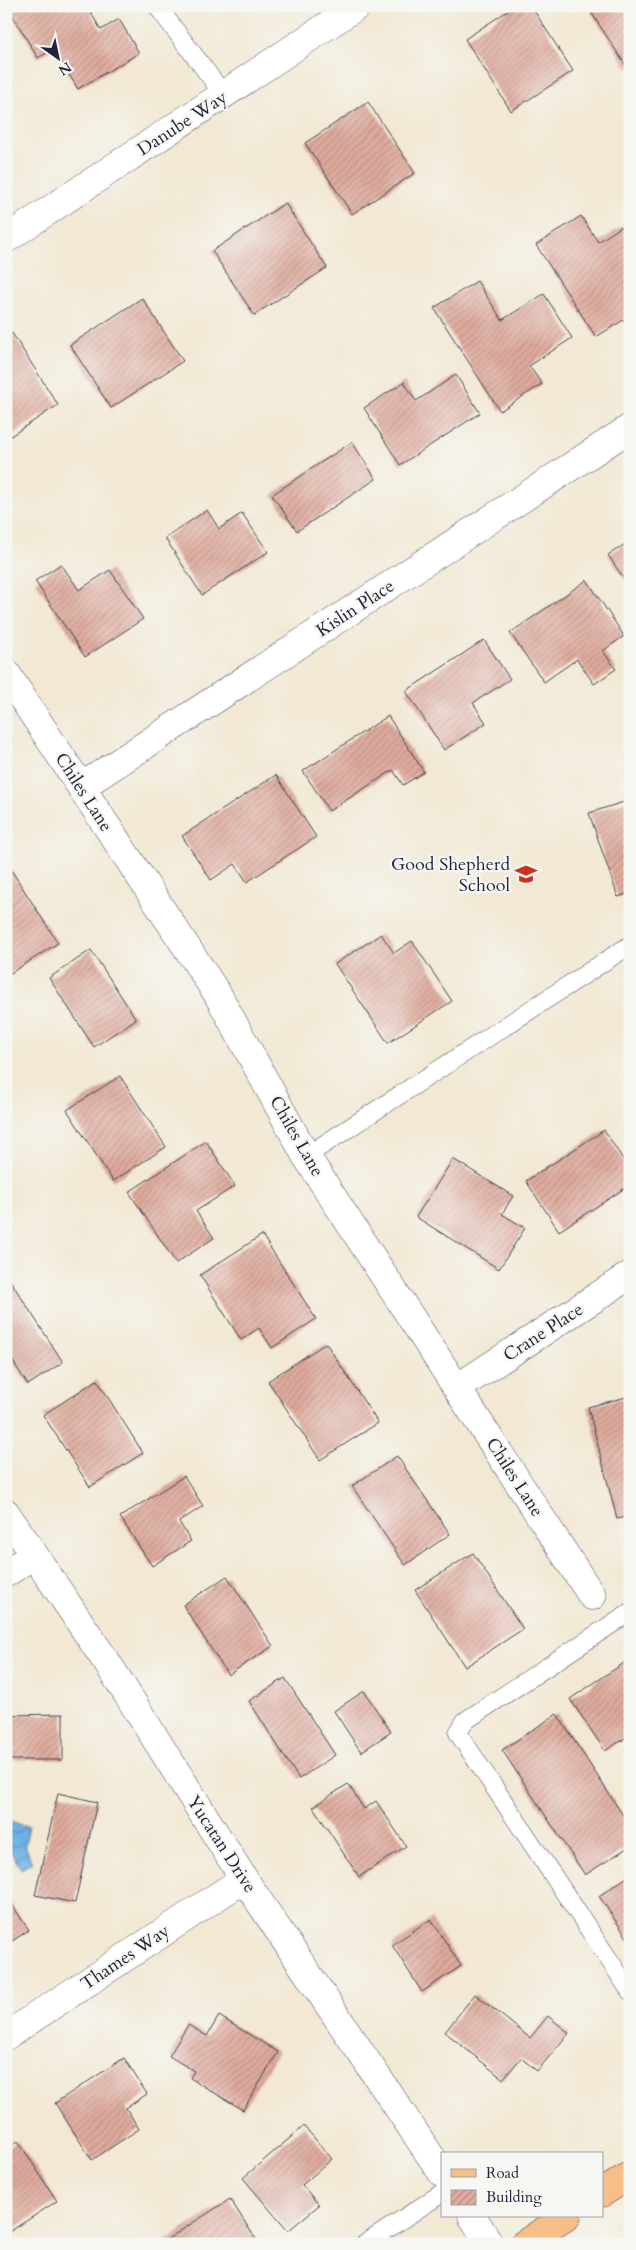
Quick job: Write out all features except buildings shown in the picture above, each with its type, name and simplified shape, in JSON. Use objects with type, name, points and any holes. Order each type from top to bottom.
[{"type":"main road","points":[[604,2192],[630,2175]]},
{"type":"main road","points":[[524,2244],[563,2218]]},
{"type":"street","name":"Danube Way","points":[[6,239],[357,6]]},
{"type":"street","name":"Kislin Place","points":[[81,787],[630,428]]},
{"type":"street","name":"Chiles Lane","points":[[6,674],[218,995],[306,1156],[592,1596]]},
{"type":"street","name":"Crane Place","points":[[457,1388],[630,1275]]},
{"type":"street","name":"Yucatan Drive","points":[[6,1513],[117,1678],[244,1878],[441,2172]]},
{"type":"street","points":[[6,1573],[34,1555]]},
{"type":"street","name":"Thames Way","points":[[6,2036],[244,1878]]},
{"type":"street","points":[[473,2218],[490,2244]]},
{"type":"lane","points":[[157,6],[224,96]]},
{"type":"lane","points":[[306,1156],[630,945]]},
{"type":"lane","points":[[630,1612],[465,1721],[458,1733],[630,1991]]},
{"type":"lane","points":[[365,2244],[441,2194]]},
{"type":"water","points":[[8,1822],[29,1826],[25,1845],[32,1863],[21,1869],[6,1843]]},
{"type":"place","name":"Good Shepherd School","points":[[526,874]]}]
